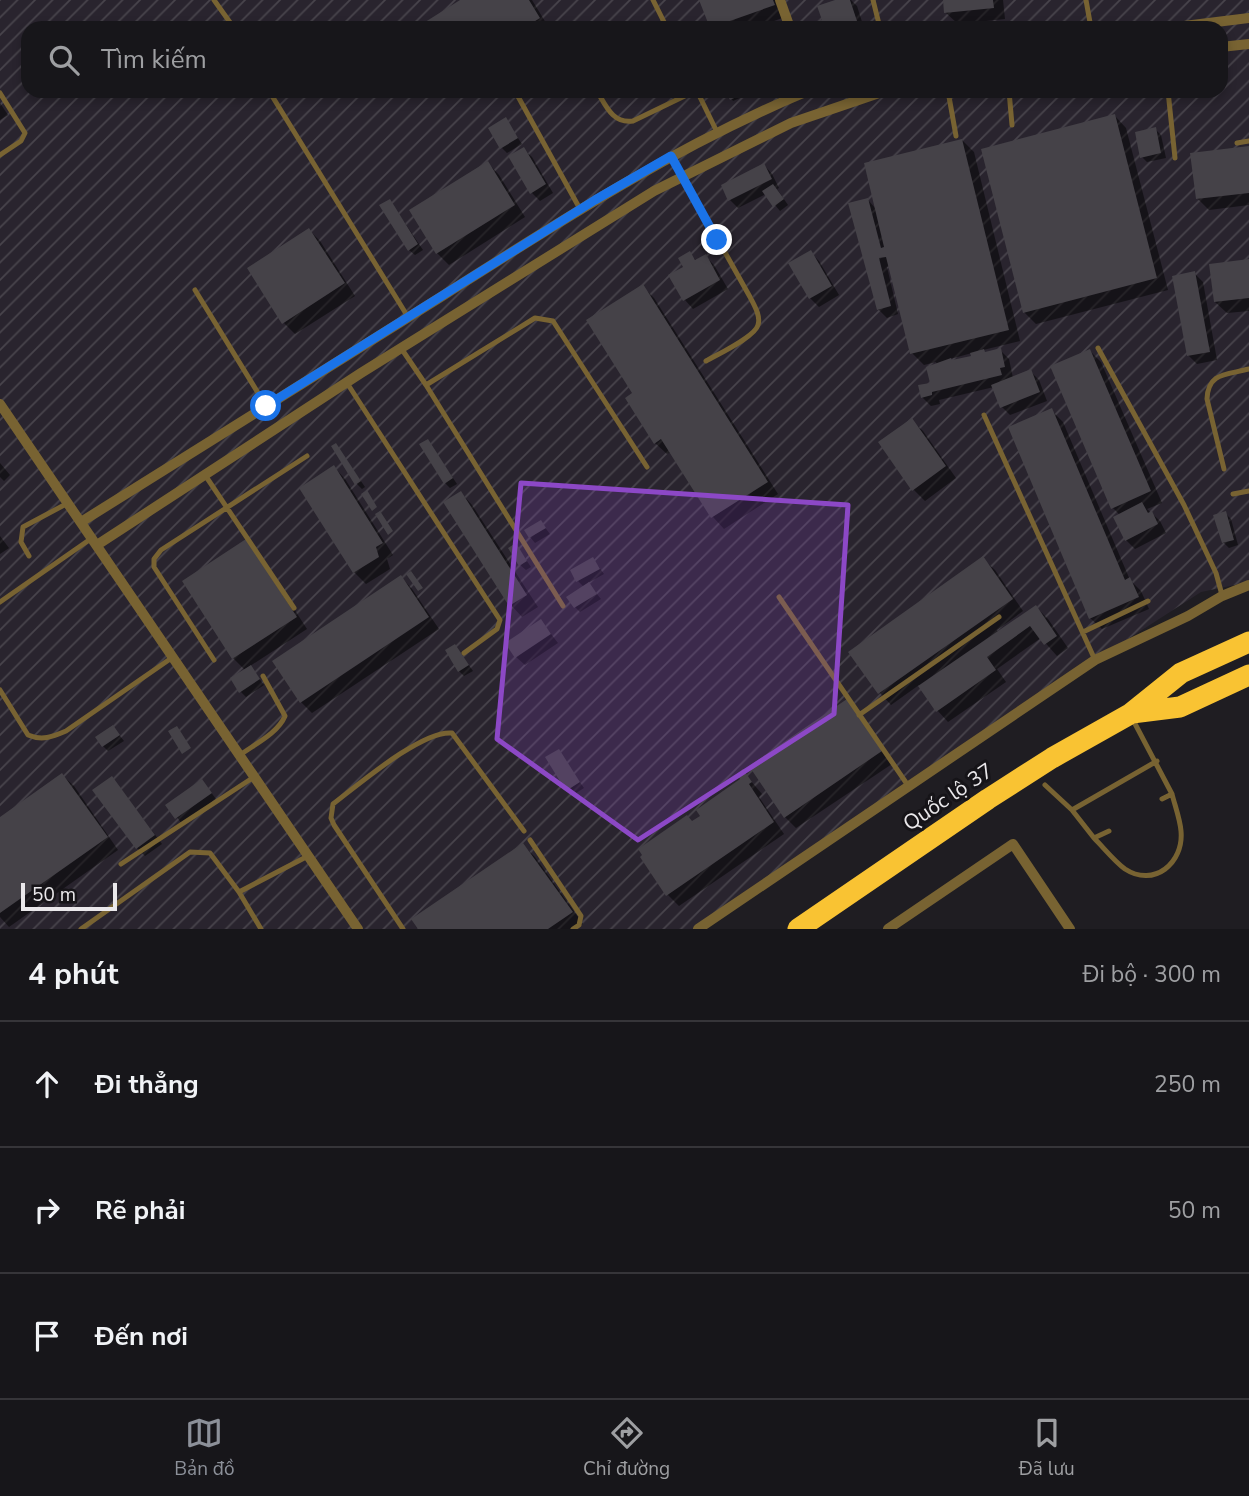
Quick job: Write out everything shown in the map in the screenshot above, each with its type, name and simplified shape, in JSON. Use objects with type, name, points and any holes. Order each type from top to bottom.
[{"type":"highway","name":"Quốc lộ 37","points":[[798,929],[988,799],[1052,758],[1130,714],[1181,673],[1249,642]]},
{"type":"highway","name":"Quốc lộ 37","points":[[1130,714],[1181,707],[1249,675]]},
{"type":"street","points":[[780,0],[787,21]]},
{"type":"street","points":[[1225,21],[1249,18]]},
{"type":"street","points":[[1228,46],[1249,44]]},
{"type":"street","points":[[81,522],[580,209],[671,156],[792,98]]},
{"type":"street","points":[[94,542],[205,475],[401,348],[642,198],[791,123],[864,98]]},
{"type":"street","points":[[0,404],[358,929]]},
{"type":"street","points":[[698,929],[1095,660],[1249,585]]},
{"type":"street","points":[[888,929],[1013,844],[1067,928]]},
{"type":"lane","points":[[214,0],[229,21]]},
{"type":"lane","points":[[653,0],[664,21]]},
{"type":"lane","points":[[873,0],[878,21]]},
{"type":"lane","points":[[1086,0],[1090,21]]},
{"type":"lane","points":[[0,93],[25,136],[0,155]]},
{"type":"lane","points":[[273,98],[408,317]]},
{"type":"lane","points":[[519,98],[580,209]]},
{"type":"lane","points":[[601,98],[613,116],[624,122],[633,121],[681,98]]},
{"type":"lane","points":[[700,98],[717,132]]},
{"type":"lane","points":[[949,98],[956,136]]},
{"type":"lane","points":[[1010,98],[1012,124]]},
{"type":"lane","points":[[1169,98],[1175,158]]},
{"type":"lane","points":[[0,111],[8,106]]},
{"type":"lane","points":[[1237,143],[1249,141]]},
{"type":"lane","points":[[671,156],[750,298],[759,322],[750,335],[706,361]]},
{"type":"lane","points":[[195,290],[266,406]]},
{"type":"lane","points":[[426,386],[535,318],[552,321],[647,467]]},
{"type":"lane","points":[[401,348],[563,606]]},
{"type":"lane","points":[[1098,348],[1184,505],[1216,573],[1222,596]]},
{"type":"lane","points":[[1224,469],[1207,399],[1208,388],[1216,377],[1249,369]]},
{"type":"lane","points":[[346,383],[500,620],[497,629],[464,653]]},
{"type":"lane","points":[[984,415],[1095,660]]},
{"type":"lane","points":[[214,660],[153,563],[161,550],[307,456]]},
{"type":"lane","points":[[205,475],[294,608]]},
{"type":"lane","points":[[1233,494],[1249,492]]},
{"type":"lane","points":[[29,556],[21,542],[23,527],[68,503]]},
{"type":"lane","points":[[0,601],[94,542]]},
{"type":"lane","points":[[779,597],[909,787]]},
{"type":"lane","points":[[1083,632],[1147,600]]},
{"type":"lane","points":[[859,715],[999,617]]},
{"type":"lane","points":[[0,690],[28,735],[48,738],[66,731],[173,657]]},
{"type":"lane","points":[[240,755],[282,724],[285,716],[263,676]]},
{"type":"lane","points":[[1045,785],[1072,810],[1094,838],[1125,869],[1142,876],[1160,874],[1169,869],[1178,854],[1182,832],[1172,794],[1130,714]]},
{"type":"lane","points":[[403,929],[334,825],[331,817],[333,804],[418,743],[442,732],[452,733],[524,831]]},
{"type":"lane","points":[[1072,810],[1157,761]]},
{"type":"lane","points":[[121,864],[254,777]]},
{"type":"lane","points":[[1162,799],[1172,794]]},
{"type":"lane","points":[[1094,838],[1109,831]]},
{"type":"lane","points":[[530,840],[581,916],[579,925],[573,929]]},
{"type":"lane","points":[[81,929],[190,852],[209,853],[239,892],[261,929]]},
{"type":"lane","points":[[239,892],[308,856]]},
{"type":"highlighted area","points":[[521,483],[848,505],[834,714],[638,840],[497,739]]},
{"type":"shaded area","points":[[0,0],[1249,0],[1249,582],[1201,592],[904,783],[705,929],[0,929]]},
{"type":"building","points":[[460,0],[529,0],[540,18],[535,21],[427,21]]},
{"type":"building","points":[[699,0],[773,0],[775,5],[730,21],[707,21]]},
{"type":"building","points":[[835,0],[850,0],[857,21],[819,21],[822,20],[817,6]]},
{"type":"building","points":[[943,0],[993,0],[994,8],[944,13]]},
{"type":"building","points":[[1115,114],[1157,278],[1023,313],[981,149]]},
{"type":"building","points":[[506,117],[518,138],[500,149],[488,128]]},
{"type":"building","points":[[1156,127],[1161,153],[1140,158],[1135,132]]},
{"type":"building","points":[[962,139],[1009,330],[910,354],[886,257],[879,258],[891,306],[877,310],[848,203],[868,198],[881,248],[884,247],[864,163]]},
{"type":"building","points":[[1249,146],[1249,193],[1196,199],[1190,153]]},
{"type":"building","points":[[524,147],[546,184],[530,194],[508,156]]},
{"type":"building","points":[[488,161],[515,205],[436,254],[409,210]]},
{"type":"building","points":[[764,163],[772,179],[728,201],[721,185]]},
{"type":"building","points":[[773,184],[784,199],[773,207],[762,191]]},
{"type":"building","points":[[390,199],[418,244],[408,251],[379,205]]},
{"type":"building","points":[[309,228],[345,283],[282,324],[247,268]]},
{"type":"building","points":[[811,250],[832,286],[809,299],[788,263]]},
{"type":"building","points":[[690,251],[695,260],[706,254],[720,280],[683,301],[668,275],[683,267],[678,258]]},
{"type":"building","points":[[1249,259],[1249,298],[1214,302],[1209,264]]},
{"type":"building","points":[[1195,271],[1210,352],[1187,356],[1172,276]]},
{"type":"building","points":[[643,284],[768,482],[711,518],[661,439],[654,444],[625,398],[632,393],[586,320]]},
{"type":"building","points":[[1001,348],[1005,367],[1000,368],[1002,375],[932,392],[932,395],[921,398],[918,385],[930,383],[926,367],[951,358],[971,356],[970,353],[984,349],[985,352]]},
{"type":"building","points":[[1090,349],[1151,491],[1111,509],[1050,366]]},
{"type":"building","points":[[1031,369],[1040,392],[1000,408],[991,385]]},
{"type":"building","points":[[1052,408],[1125,580],[1130,577],[1139,597],[1089,619],[1008,427]]},
{"type":"building","points":[[912,418],[946,466],[912,491],[878,442]]},
{"type":"building","points":[[428,439],[453,478],[444,484],[419,444]]},
{"type":"building","points":[[336,443],[361,481],[355,485],[331,446]]},
{"type":"building","points":[[334,465],[383,543],[376,547],[379,557],[353,573],[299,488]]},
{"type":"building","points":[[367,490],[377,507],[372,511],[361,494]]},
{"type":"building","points":[[461,491],[527,595],[509,606],[443,502]]},
{"type":"building","points":[[1142,502],[1148,513],[1152,511],[1158,524],[1125,541],[1113,517]]},
{"type":"building","points":[[380,511],[393,531],[388,535],[375,514]]},
{"type":"building","points":[[1226,511],[1234,540],[1222,543],[1213,515]]},
{"type":"building","points":[[541,520],[546,528],[529,538],[524,530]]},
{"type":"building","points":[[246,539],[297,617],[232,659],[182,581]]},
{"type":"building","points":[[516,543],[527,561],[519,566],[508,548]]},
{"type":"building","points":[[983,556],[1013,599],[878,694],[848,652]]},
{"type":"building","points":[[593,557],[600,569],[576,582],[570,570]]},
{"type":"building","points":[[411,571],[423,588],[418,591],[406,574]]},
{"type":"building","points":[[401,575],[429,617],[300,703],[272,661]]},
{"type":"building","points":[[589,582],[597,594],[574,608],[566,597]]},
{"type":"building","points":[[1036,605],[1057,636],[1044,645],[1030,626],[987,657],[996,670],[936,712],[918,686]]},
{"type":"building","points":[[541,619],[551,634],[515,658],[505,643]]},
{"type":"building","points":[[455,644],[469,665],[458,672],[445,650]]},
{"type":"building","points":[[251,665],[260,679],[239,693],[230,678]]},
{"type":"building","points":[[847,699],[882,751],[784,818],[749,766]]},
{"type":"building","points":[[113,725],[120,735],[102,747],[95,737]]},
{"type":"building","points":[[177,726],[191,748],[182,754],[168,731]]},
{"type":"building","points":[[559,749],[580,782],[566,791],[545,757]]},
{"type":"building","points":[[743,769],[752,782],[749,784],[774,822],[666,896],[640,857],[642,855],[638,849],[687,815],[692,821],[700,816],[696,810],[740,779],[737,774]]},
{"type":"building","points":[[62,773],[108,837],[0,913],[0,817]]},
{"type":"building","points":[[112,776],[155,835],[136,849],[92,790]]},
{"type":"building","points":[[202,779],[212,793],[175,819],[165,805]]},
{"type":"building","points":[[523,843],[573,912],[548,929],[418,929],[411,919]]},
{"type":"route","points":[[266,406],[595,200],[671,156],[717,240]]}]
